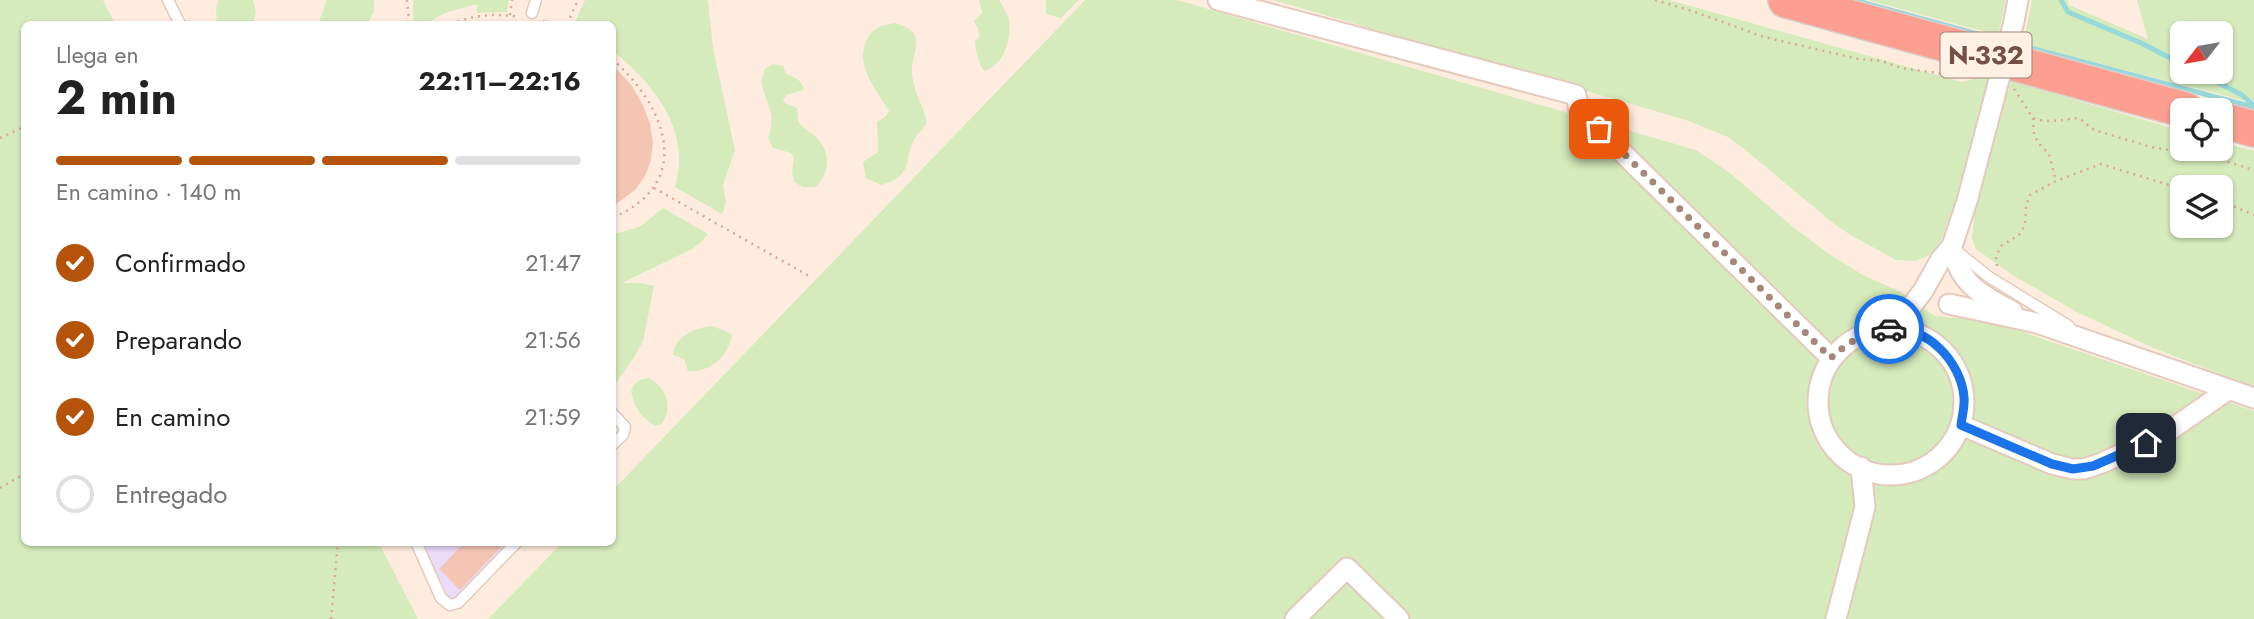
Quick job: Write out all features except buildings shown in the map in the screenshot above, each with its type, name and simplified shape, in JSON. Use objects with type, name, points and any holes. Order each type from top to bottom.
[{"type":"highway","name":"N-332","points":[[1786,0],[2170,106]]},
{"type":"highway","points":[[2233,123],[2254,129]]},
{"type":"street","points":[[1218,0],[1576,96],[1579,110],[1831,358]]},
{"type":"street","points":[[1894,329],[1952,246],[1994,99],[2018,0]]},
{"type":"street","points":[[1952,246],[1955,261],[1974,290],[2037,323]]},
{"type":"street","points":[[1964,275],[1961,299],[1949,304],[2037,323],[2254,398]]},
{"type":"street","points":[[1920,335],[1923,291]]},
{"type":"street","points":[[1894,329],[1920,335],[1943,350],[1958,372],[1965,398],[1961,425],[1948,449],[1927,466],[1902,475],[1875,474],[1850,463],[1831,444],[1820,419],[1819,392],[1831,358],[1844,346],[1868,332],[1894,329]]},
{"type":"street","points":[[1961,425],[2062,468],[2084,468],[2164,435],[2228,390]]},
{"type":"street","points":[[1836,619],[1865,507],[1861,467]]},
{"type":"street","points":[[1865,507],[1889,474]]},
{"type":"street","points":[[1295,619],[1347,568],[1399,619]]},
{"type":"lane","points":[[168,0],[178,21]]},
{"type":"lane","points":[[533,13],[536,0]]},
{"type":"lane","points":[[1952,246],[1989,277],[2096,343]]},
{"type":"lane","points":[[616,417],[625,427],[623,435],[616,442]]},
{"type":"lane","points":[[418,546],[441,598],[450,605],[458,603],[513,546]]},
{"type":"path","points":[[407,0],[408,21]]},
{"type":"path","points":[[460,21],[487,15],[509,15],[512,0]]},
{"type":"path","points":[[568,21],[578,0]]},
{"type":"path","points":[[1654,0],[1764,37],[1858,59],[1882,61],[1901,68],[1967,78]]},
{"type":"path","points":[[616,63],[641,89],[654,109],[662,129],[665,149],[663,168],[646,199],[616,216]]},
{"type":"path","points":[[2011,83],[2034,118],[2034,135],[2049,154],[2056,181]]},
{"type":"path","points":[[2034,118],[2058,122],[2079,118],[2094,130],[2151,147],[2211,157],[2254,170]]},
{"type":"path","points":[[0,138],[21,128]]},
{"type":"path","points":[[1999,272],[1996,257],[1998,251],[2023,231],[2027,200],[2035,190],[2101,164],[2170,185]]},
{"type":"path","points":[[654,188],[809,276]]},
{"type":"path","points":[[2233,206],[2254,215]]},
{"type":"path","points":[[0,488],[21,476]]},
{"type":"path","points":[[331,619],[338,546]]},
{"type":"shaded area","points":[[423,546],[507,546],[451,602]]},
{"type":"green space","points":[[0,0],[103,0],[114,21],[21,21],[21,546],[381,546],[418,619],[0,619]]},
{"type":"green space","points":[[219,0],[253,0],[256,11],[254,21],[217,21],[216,8]]},
{"type":"green space","points":[[327,0],[374,0],[374,12],[369,21],[319,21]]},
{"type":"green space","points":[[413,0],[509,0],[507,12],[477,13],[477,4],[445,13],[430,21],[413,21]]},
{"type":"green space","points":[[585,0],[708,0],[713,48],[735,150],[723,185],[726,202],[722,214],[675,187],[679,166],[674,128],[655,94],[616,54],[616,21],[575,21]]},
{"type":"green space","points":[[979,0],[999,0],[1010,28],[1001,58],[984,71],[975,41],[979,37],[974,21],[982,13]]},
{"type":"green space","points":[[1046,0],[1079,0],[1061,18],[1046,14]]},
{"type":"green space","points":[[1085,0],[1177,0],[1696,150],[1730,173],[1829,254],[1863,275],[1901,292],[1935,316],[1970,319],[2014,329],[2254,411],[2254,619],[488,619],[559,546],[616,546],[616,487]]},
{"type":"green space","points":[[1273,0],[1669,0],[1962,82],[1989,75],[1959,189],[1938,247],[1930,255],[1915,261],[1896,260],[1833,223],[1728,137],[1686,120]]},
{"type":"green space","points":[[1867,0],[2006,0],[1998,35]]},
{"type":"green space","points":[[2032,0],[2068,0],[2069,5],[2148,39],[2137,0],[2254,0],[2254,103],[2180,84],[2233,84],[2233,21],[2170,21],[2170,82],[2023,44]]},
{"type":"green space","points":[[895,23],[910,30],[916,39],[913,80],[927,122],[916,136],[904,171],[892,181],[881,185],[866,178],[863,162],[878,152],[877,122],[889,111],[868,76],[863,58],[870,35],[882,26]]},
{"type":"green space","points":[[773,64],[783,66],[786,74],[798,79],[802,84],[804,90],[786,95],[783,101],[797,108],[798,121],[819,140],[825,151],[826,170],[816,187],[803,187],[794,182],[794,157],[791,153],[773,148],[768,137],[772,121],[761,80],[765,69]]},
{"type":"green space","points":[[2011,81],[2170,127],[2170,161],[2233,161],[2233,145],[2254,151],[2254,387],[2153,348],[2077,312],[2014,276],[1976,249],[1972,238],[1976,197]]},
{"type":"green space","points":[[663,208],[708,234],[692,249],[622,283],[654,286],[643,341],[616,383],[616,234],[641,226]]},
{"type":"green space","points":[[713,326],[732,334],[727,349],[711,366],[688,371],[684,359],[673,355],[677,343],[693,331]]},
{"type":"green space","points":[[649,378],[664,392],[667,404],[662,424],[655,426],[639,411],[631,391],[638,382]]},
{"type":"waterway","points":[[1854,0],[2003,41]]},
{"type":"waterway","points":[[2061,0],[2068,12],[2170,58]]},
{"type":"waterway","points":[[2012,43],[2254,107]]},
{"type":"waterway","points":[[2221,84],[2242,95],[2254,106]]},
{"type":"way so far","points":[[1599,129],[1831,358],[1844,346],[1868,332],[1889,329]]},
{"type":"route","points":[[1889,329],[1920,335],[1943,350],[1958,372],[1965,398],[1961,425],[2062,468],[2093,466],[2146,443]]}]
